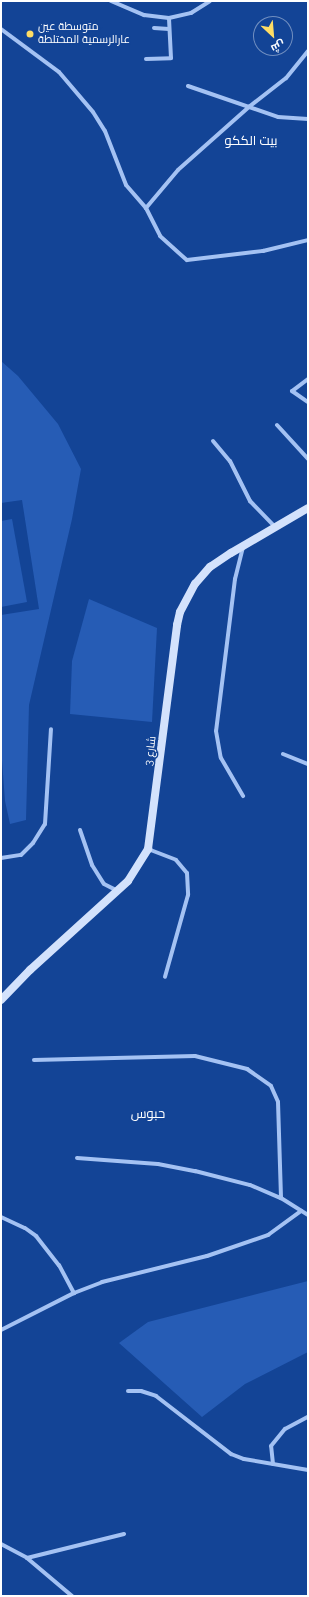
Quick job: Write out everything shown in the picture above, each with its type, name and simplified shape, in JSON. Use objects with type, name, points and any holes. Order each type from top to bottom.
[{"type":"street","points":[[111,1],[144,15],[169,18],[191,13],[210,1]]},
{"type":"street","points":[[146,59],[171,58],[169,18]]},
{"type":"street","points":[[154,28],[170,29]]},
{"type":"street","points":[[1,29],[59,72],[93,112],[105,131],[126,185],[146,208],[160,236],[187,260],[276,249],[308,240]]},
{"type":"street","points":[[146,208],[178,170],[250,106],[286,78],[308,51]]},
{"type":"street","points":[[188,86],[250,106],[278,117],[308,119]]},
{"type":"street","points":[[308,379],[292,391],[308,402]]},
{"type":"street","points":[[277,425],[308,459]]},
{"type":"street","points":[[213,441],[230,461],[250,500],[275,527]]},
{"type":"street","name":"شارع 3","points":[[1,1000],[116,890],[128,881],[148,850],[180,612],[195,584],[204,573],[243,545],[308,508]]},
{"type":"street","points":[[243,545],[235,579],[216,731],[221,758],[243,796]]},
{"type":"street","points":[[1,858],[20,855],[34,843],[45,824],[51,730]]},
{"type":"street","points":[[283,754],[308,764]]},
{"type":"street","points":[[80,830],[92,865],[104,884],[116,890]]},
{"type":"street","points":[[148,850],[176,860],[187,873],[188,895],[165,977]]},
{"type":"street","points":[[34,1060],[195,1056],[247,1069],[271,1086],[278,1102],[281,1198]]},
{"type":"street","points":[[77,1158],[158,1164],[195,1171],[250,1185],[281,1198],[308,1215]]},
{"type":"street","points":[[1,1330],[74,1293],[124,1275],[171,1265],[239,1246],[268,1235],[301,1211]]},
{"type":"street","points":[[1,1218],[25,1228],[36,1236],[59,1265],[74,1293]]},
{"type":"street","points":[[128,1391],[141,1391],[156,1396],[231,1454],[273,1464],[308,1470]]},
{"type":"street","points":[[273,1464],[271,1446],[285,1428],[308,1417]]},
{"type":"street","points":[[27,1558],[124,1534]]},
{"type":"street","points":[[1,1544],[27,1558],[72,1596]]},
{"type":"shaded area","points":[[1,361],[18,376],[58,424],[81,469],[72,519],[29,705],[26,820],[10,824],[5,801],[1,747],[1,615],[39,609],[22,500],[1,503]]},
{"type":"shaded area","points":[[12,519],[27,602],[1,607],[1,521]]},
{"type":"shaded area","points":[[89,599],[157,628],[152,722],[70,714],[72,661]]},
{"type":"shaded area","points":[[308,1281],[308,1352],[245,1384],[202,1417],[119,1343],[148,1322]]},
{"type":"place","name":"متوسطة عين عارالرسمية المختلطة","points":[[30,34]]},
{"type":"district","name":"بيت الككو","points":[[251,141]]},
{"type":"district","name":"حبوس","points":[[148,1114]]}]
